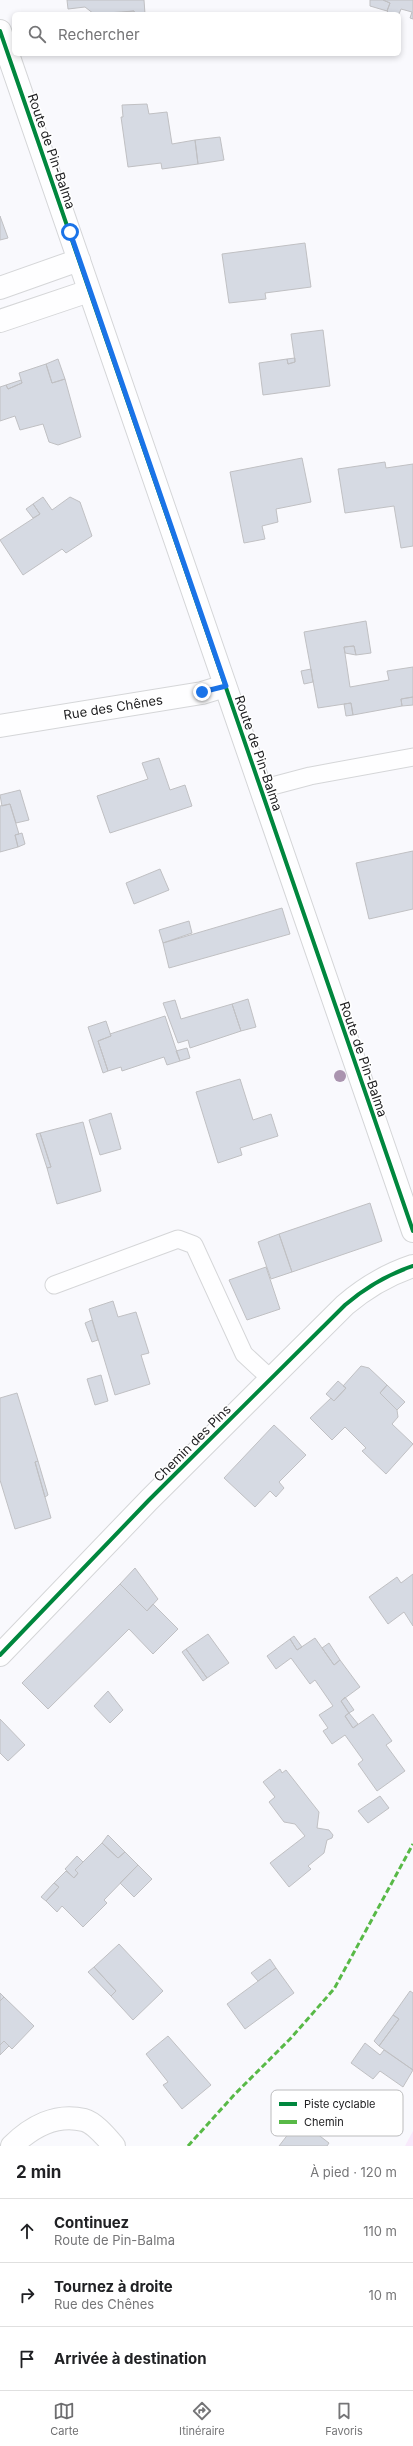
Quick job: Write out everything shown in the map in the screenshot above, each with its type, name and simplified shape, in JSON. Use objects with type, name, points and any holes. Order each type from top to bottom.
[{"type":"street","name":"Route de Pin-Balma","points":[[0,31],[413,1231]]},
{"type":"street","points":[[0,288],[79,260]]},
{"type":"street","points":[[0,321],[89,291]]},
{"type":"street","name":"Rue des Chênes","points":[[0,726],[202,692],[226,686]]},
{"type":"street","name":"Chemin des Pins","points":[[0,1655],[270,1378],[366,1287],[384,1276],[413,1266]]},
{"type":"street","points":[[12,2146],[39,2124],[62,2118],[85,2120],[114,2146]]},
{"type":"lane","points":[[261,789],[310,776],[413,757]]},
{"type":"lane","points":[[54,1285],[178,1239],[194,1246],[244,1354],[270,1378]]},
{"type":"shaded area","points":[[413,2131],[413,2146],[405,2146]]},
{"type":"building","points":[[67,0],[144,0],[145,12],[91,12],[85,7],[68,9]]},
{"type":"building","points":[[370,0],[383,0],[390,3],[387,11],[370,6]]},
{"type":"building","points":[[383,0],[413,0],[413,19],[410,18],[412,12],[401,9],[400,12],[388,12],[390,3]]},
{"type":"building","points":[[147,104],[149,114],[167,112],[172,144],[195,140],[198,164],[162,169],[161,163],[128,167],[121,117],[123,117],[122,105]]},
{"type":"building","points":[[220,137],[224,160],[198,164],[195,140]]},
{"type":"building","points":[[0,216],[8,238],[0,240]]},
{"type":"building","points":[[305,243],[311,287],[265,293],[266,299],[229,303],[222,254]]},
{"type":"building","points":[[323,330],[330,386],[263,395],[259,363],[287,359],[288,364],[295,362],[291,334]]},
{"type":"building","points":[[295,358],[295,362],[288,364],[287,359]]},
{"type":"building","points":[[58,359],[65,379],[52,383],[46,364]]},
{"type":"building","points":[[46,364],[52,383],[65,379],[81,437],[58,445],[49,442],[43,424],[20,430],[15,416],[0,421],[0,387],[6,385],[8,389],[22,383],[19,373]]},
{"type":"building","points":[[21,380],[22,383],[8,389],[6,385]]},
{"type":"building","points":[[302,458],[311,502],[276,509],[278,522],[262,526],[265,539],[244,543],[230,472]]},
{"type":"building","points":[[385,462],[386,468],[413,464],[413,546],[401,548],[394,506],[345,513],[338,469]]},
{"type":"building","points":[[43,497],[52,510],[70,497],[80,502],[92,536],[66,553],[62,549],[23,575],[0,540],[40,514],[33,504]]},
{"type":"building","points":[[33,504],[40,514],[33,518],[26,509]]},
{"type":"building","points":[[366,621],[371,653],[356,655],[354,646],[344,647],[350,687],[389,680],[387,671],[413,667],[413,697],[401,699],[402,706],[353,715],[351,703],[318,708],[304,632]]},
{"type":"building","points":[[354,646],[356,655],[345,653],[344,647]]},
{"type":"building","points":[[311,669],[313,682],[304,684],[301,671]]},
{"type":"building","points":[[413,697],[413,705],[402,706],[401,699]]},
{"type":"building","points":[[351,703],[353,715],[346,716],[344,704]]},
{"type":"building","points":[[159,758],[170,790],[185,785],[192,806],[110,833],[97,796],[148,779],[142,763]]},
{"type":"building","points":[[20,790],[29,820],[16,823],[10,804],[2,806],[0,795]]},
{"type":"building","points":[[10,804],[19,834],[15,835],[18,847],[0,852],[0,806]]},
{"type":"building","points":[[22,833],[25,844],[18,847],[15,835]]},
{"type":"building","points":[[413,851],[413,909],[369,919],[356,863]]},
{"type":"building","points":[[160,869],[169,890],[134,904],[126,883]]},
{"type":"building","points":[[282,908],[290,934],[169,968],[163,943]]},
{"type":"building","points":[[189,921],[192,933],[163,943],[159,930]]},
{"type":"building","points":[[248,999],[256,1027],[241,1031],[232,1004]]},
{"type":"building","points":[[175,1000],[181,1019],[232,1004],[241,1031],[190,1048],[188,1040],[178,1043],[163,1003]]},
{"type":"building","points":[[165,1016],[180,1061],[167,1065],[164,1057],[122,1071],[121,1067],[108,1071],[98,1041],[111,1036],[110,1034]]},
{"type":"building","points":[[106,1021],[111,1036],[98,1041],[108,1071],[103,1073],[88,1027]]},
{"type":"building","points":[[187,1048],[190,1058],[180,1061],[176,1051]]},
{"type":"building","points":[[240,1079],[253,1120],[271,1114],[278,1136],[240,1148],[242,1155],[218,1163],[196,1092]]},
{"type":"building","points":[[111,1113],[121,1149],[100,1155],[89,1120]]},
{"type":"building","points":[[83,1122],[101,1191],[57,1204],[47,1168],[51,1167],[40,1133]]},
{"type":"building","points":[[40,1133],[51,1167],[47,1168],[36,1134]]},
{"type":"building","points":[[370,1203],[382,1241],[292,1272],[279,1234]]},
{"type":"building","points":[[279,1234],[292,1272],[271,1279],[258,1242]]},
{"type":"building","points":[[266,1267],[280,1309],[247,1320],[229,1280]]},
{"type":"building","points":[[113,1301],[118,1317],[136,1312],[149,1353],[141,1355],[150,1384],[115,1395],[89,1309]]},
{"type":"building","points":[[92,1320],[98,1340],[92,1342],[85,1323]]},
{"type":"building","points":[[361,1366],[369,1368],[387,1385],[380,1393],[397,1410],[398,1417],[392,1424],[413,1444],[386,1474],[362,1451],[366,1448],[345,1427],[332,1440],[310,1418],[331,1398],[334,1401],[346,1388],[343,1386]]},
{"type":"building","points":[[101,1375],[108,1401],[95,1405],[87,1379]]},
{"type":"building","points":[[338,1381],[346,1388],[334,1401],[326,1394]]},
{"type":"building","points":[[387,1385],[405,1402],[397,1410],[380,1393]]},
{"type":"building","points":[[17,1393],[38,1461],[35,1462],[51,1518],[15,1529],[0,1480],[0,1398]]},
{"type":"building","points":[[274,1425],[306,1455],[279,1482],[284,1488],[276,1497],[270,1491],[255,1507],[224,1478]]},
{"type":"building","points":[[38,1461],[48,1495],[45,1497],[35,1462]]},
{"type":"building","points":[[135,1568],[158,1599],[147,1611],[120,1584]]},
{"type":"building","points":[[413,1574],[413,1626],[404,1612],[388,1624],[369,1597],[397,1577],[401,1583]]},
{"type":"building","points":[[120,1584],[147,1611],[153,1604],[178,1629],[153,1654],[129,1629],[48,1709],[22,1683]]},
{"type":"building","points":[[208,1634],[229,1663],[207,1678],[186,1649]]},
{"type":"building","points":[[294,1636],[302,1647],[297,1650],[290,1639]]},
{"type":"building","points":[[315,1638],[334,1665],[340,1660],[360,1687],[341,1701],[349,1713],[345,1716],[353,1728],[373,1714],[392,1741],[386,1745],[405,1771],[377,1791],[358,1764],[363,1760],[345,1735],[332,1744],[323,1731],[328,1728],[319,1715],[333,1706],[315,1680],[310,1684],[291,1658],[276,1669],[267,1656],[290,1639],[297,1650]]},
{"type":"building","points":[[329,1643],[340,1660],[334,1665],[322,1648]]},
{"type":"building","points":[[186,1649],[207,1678],[203,1681],[182,1652]]},
{"type":"building","points":[[108,1691],[123,1710],[110,1723],[94,1706]]},
{"type":"building","points":[[345,1697],[354,1710],[349,1713],[341,1701]]},
{"type":"building","points":[[349,1713],[358,1724],[353,1728],[345,1716]]},
{"type":"building","points":[[0,1719],[25,1745],[8,1761],[0,1753]]},
{"type":"building","points":[[280,1769],[282,1773],[286,1770],[319,1812],[317,1828],[329,1830],[333,1835],[332,1838],[327,1840],[324,1853],[308,1866],[311,1869],[289,1887],[270,1863],[305,1836],[295,1824],[284,1822],[269,1802],[275,1797],[263,1782]]},
{"type":"building","points":[[380,1796],[389,1808],[368,1823],[358,1811]]},
{"type":"building","points":[[108,1835],[125,1852],[118,1858],[102,1843]]},
{"type":"building","points":[[102,1843],[118,1858],[125,1852],[138,1865],[104,1900],[107,1903],[83,1927],[62,1906],[57,1912],[46,1901],[59,1887],[54,1883],[66,1871],[74,1878],[78,1873],[75,1870]]},
{"type":"building","points":[[77,1856],[83,1862],[75,1870],[78,1873],[74,1878],[65,1869]]},
{"type":"building","points":[[138,1865],[152,1879],[134,1897],[120,1883]]},
{"type":"building","points":[[54,1883],[59,1887],[46,1901],[41,1897]]},
{"type":"building","points":[[119,1944],[163,1991],[133,2020],[111,1996],[116,1991],[94,1967]]},
{"type":"building","points":[[270,1959],[276,1968],[258,1981],[251,1973]]},
{"type":"building","points":[[94,1967],[116,1991],[111,1996],[88,1972]]},
{"type":"building","points":[[276,1968],[294,1993],[245,2029],[227,2004]]},
{"type":"building","points":[[410,1991],[413,1993],[413,2070],[379,2046],[399,2019],[393,2015]]},
{"type":"building","points":[[0,1993],[4,1997],[0,2001]]},
{"type":"building","points":[[4,1997],[34,2026],[12,2049],[4,2041],[0,2045],[0,2001]]},
{"type":"building","points":[[393,2015],[399,2019],[379,2046],[374,2041]]},
{"type":"building","points":[[168,2036],[211,2085],[182,2109],[163,2085],[168,2082],[146,2054]]},
{"type":"building","points":[[4,2041],[9,2046],[0,2055],[0,2045]]},
{"type":"building","points":[[365,2043],[380,2055],[384,2050],[413,2070],[403,2087],[380,2071],[373,2079],[351,2063]]},
{"type":"building","points":[[287,2136],[320,2136],[329,2143],[327,2146],[279,2146]]},
{"type":"marked path","points":[[188,2146],[234,2095],[290,2039],[334,1989],[413,1844]]},
{"type":"cycle path","points":[[0,31],[413,1231]]},
{"type":"cycle path","points":[[0,1655],[149,1500],[345,1305],[377,1282],[394,1273],[413,1266]]},
{"type":"route","points":[[70,232],[89,291],[226,686],[212,691],[202,692]]}]
